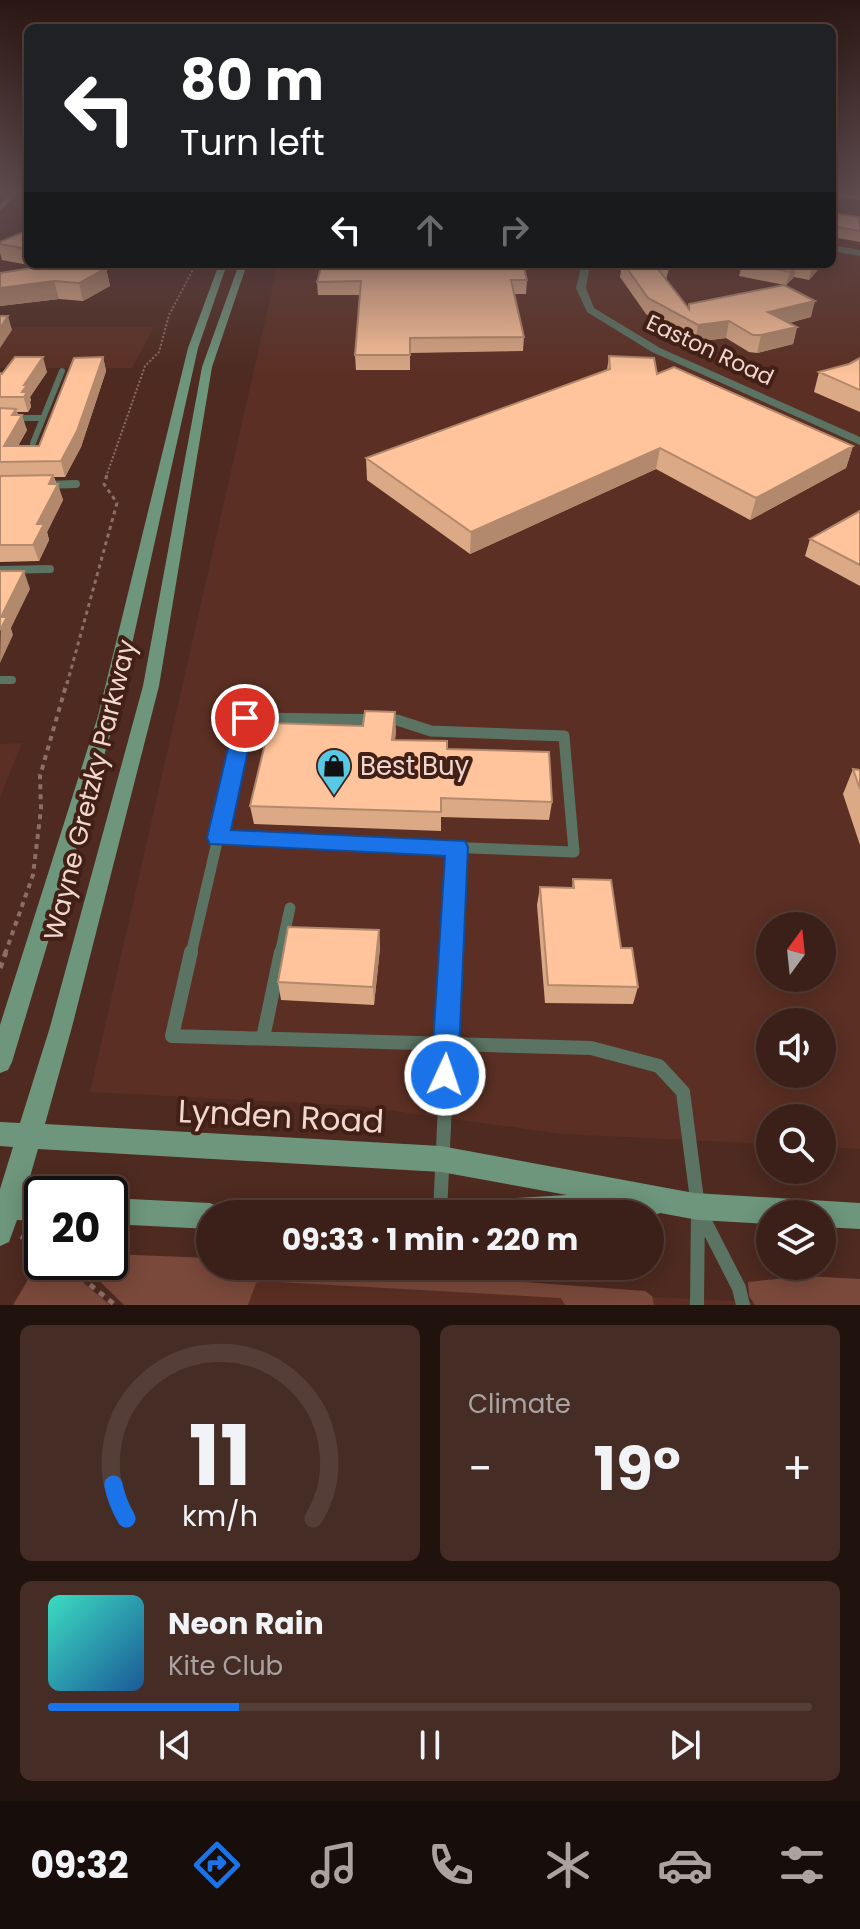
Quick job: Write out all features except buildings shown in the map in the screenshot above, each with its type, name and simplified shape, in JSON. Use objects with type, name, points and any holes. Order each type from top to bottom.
[{"type":"main road","name":"Wayne Gretzky Parkway","points":[[0,1062],[107,716],[193,348],[222,268]]},
{"type":"main road","name":"Wayne Gretzky Parkway","points":[[0,1233],[4,1206],[61,1027],[151,686],[207,367],[242,268]]},
{"type":"main road","name":"Lynden Road","points":[[0,1134],[441,1159],[698,1207]]},
{"type":"main road","name":"Lynden Road","points":[[664,1205],[860,1216]]},
{"type":"main road","points":[[4,1206],[24,1207]]},
{"type":"main road","points":[[128,1212],[196,1215]]},
{"type":"street","name":"Easton Road","points":[[585,268],[581,288],[590,310],[656,350],[860,441]]},
{"type":"lane","points":[[33,443],[62,371]]},
{"type":"lane","points":[[0,418],[42,418]]},
{"type":"lane","points":[[30,485],[76,484]]},
{"type":"lane","points":[[0,570],[50,569]]},
{"type":"lane","points":[[0,680],[12,680]]},
{"type":"lane","points":[[218,838],[574,852],[564,736],[431,731],[397,720],[245,718],[172,1036],[591,1048],[659,1066],[683,1092],[698,1207],[697,1305]]},
{"type":"lane","points":[[440,1200],[457,847]]},
{"type":"lane","points":[[263,1038],[290,908]]},
{"type":"lane","points":[[698,1207],[739,1288],[743,1305]]},
{"type":"path","points":[[0,968],[33,875],[41,809],[40,776],[110,536],[117,503],[104,484],[145,366],[159,352],[169,315],[194,268]]},
{"type":"path","points":[[84,1280],[115,1305]]},
{"type":"shaded area","points":[[836,255],[860,255],[860,1149],[836,1148],[836,1104],[756,1104],[756,1143],[562,1134],[357,1106],[90,1092],[277,268],[836,268]]},
{"type":"shaded area","points":[[0,327],[154,327],[132,368],[0,368]]},
{"type":"shaded area","points":[[22,743],[0,797],[0,744]]},
{"type":"shaded area","points":[[128,1255],[196,1257],[196,1280],[499,1280],[645,1291],[652,1296],[654,1305],[565,1305],[561,1298],[260,1281],[256,1283],[248,1305],[124,1305],[98,1280],[128,1280]]},
{"type":"shaded area","points":[[187,1274],[196,1274],[196,1280],[309,1280],[817,1305],[177,1305]]},
{"type":"shaded area","points":[[860,1279],[860,1305],[755,1305],[749,1296],[748,1282]]},
{"type":"shaded area","points":[[28,1280],[80,1280],[110,1305],[13,1305]]},
{"type":"place","name":"Best Buy","points":[[334,797]]},
{"type":"route","points":[[245,718],[218,838],[457,847],[445,1075]]}]
